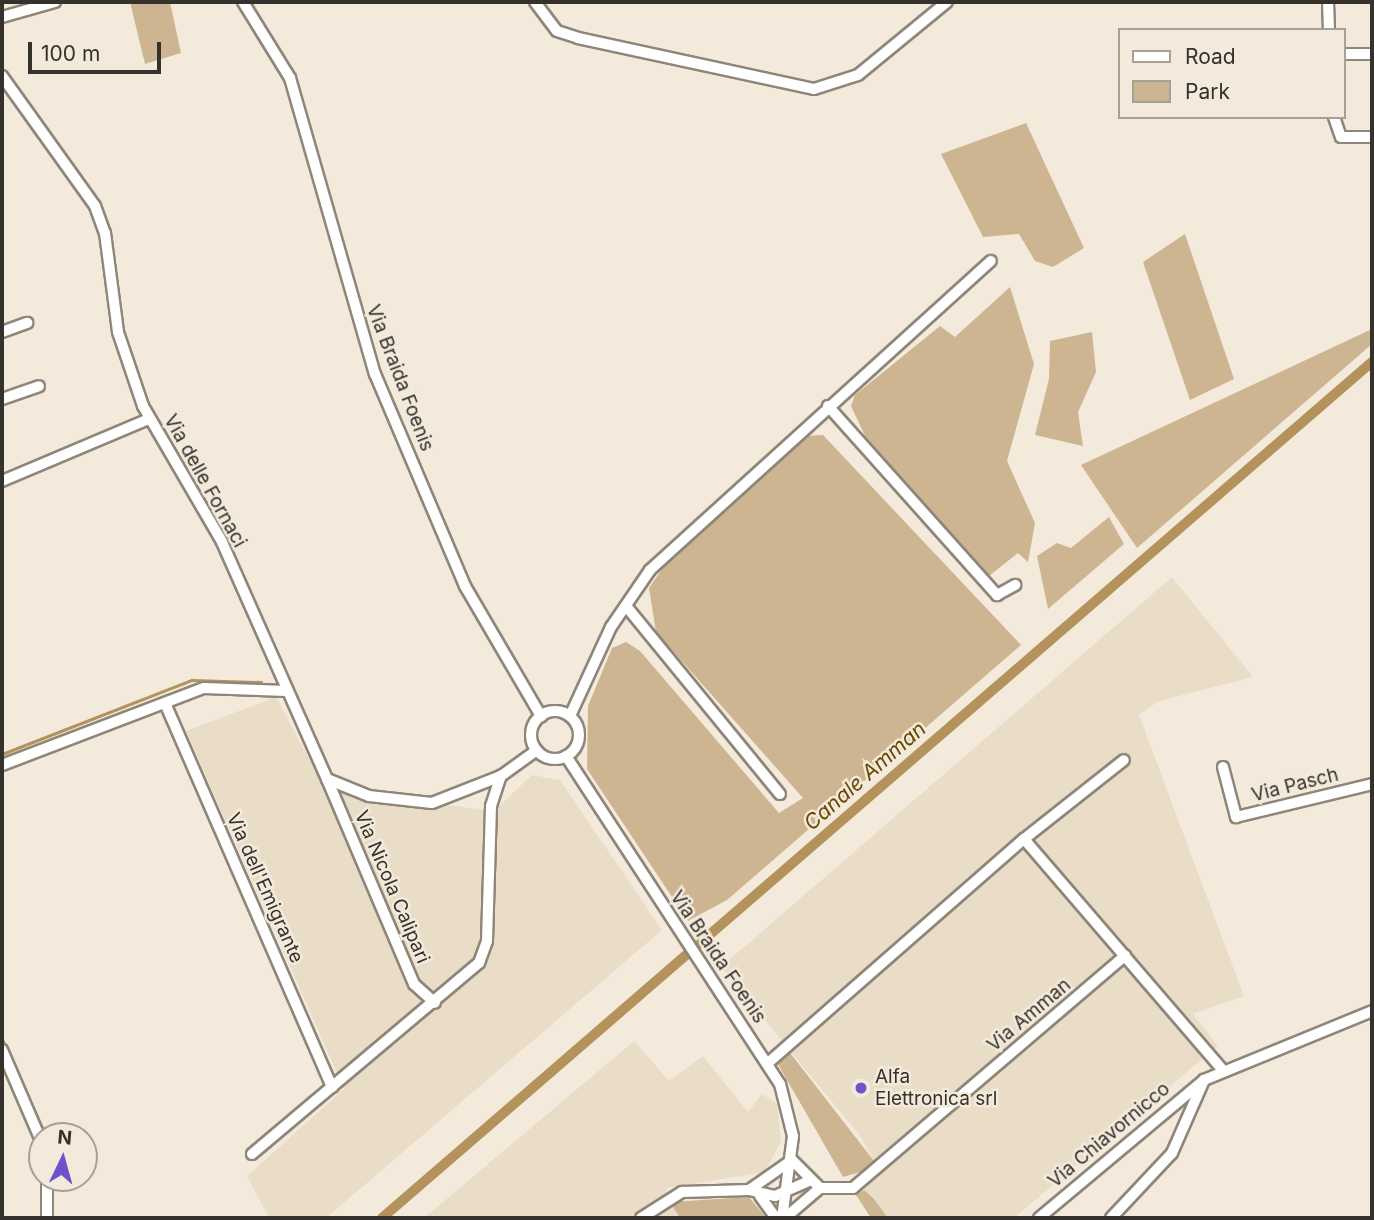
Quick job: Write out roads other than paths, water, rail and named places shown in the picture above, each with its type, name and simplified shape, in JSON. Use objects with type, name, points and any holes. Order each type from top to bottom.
[{"type":"street","points":[[2,18],[55,2]]},
{"type":"street","name":"Via Braida Foenis","points":[[243,2],[290,78],[375,374],[465,586],[541,716]]},
{"type":"street","points":[[535,2],[557,31],[578,38],[814,89],[858,75],[947,2]]},
{"type":"street","points":[[1328,2],[1329,28]]},
{"type":"street","points":[[1346,54],[1372,54]]},
{"type":"street","name":"Via delle Fornaci","points":[[2,76],[95,206],[105,233],[118,332],[149,419],[222,542],[327,779]]},
{"type":"street","points":[[1334,119],[1335,130],[1340,138],[1372,137]]},
{"type":"street","points":[[570,716],[626,606],[649,570],[828,405],[991,261]]},
{"type":"street","points":[[2,331],[27,323]]},
{"type":"street","points":[[2,399],[39,386]]},
{"type":"street","points":[[828,405],[997,595],[1015,585]]},
{"type":"street","points":[[2,481],[149,419]]},
{"type":"street","points":[[626,606],[780,793]]},
{"type":"street","points":[[2,765],[204,688],[286,691]]},
{"type":"street","name":"Via dell'Emigrante","points":[[165,703],[332,1087]]},
{"type":"street","points":[[554,711],[570,716],[579,736],[566,756],[551,758],[537,750],[532,729],[541,716],[554,711]]},
{"type":"street","points":[[327,779],[369,796],[432,803],[501,776],[537,750]]},
{"type":"street","name":"Via Braida Foenis","points":[[566,756],[768,1063],[791,1113],[792,1160],[786,1191]]},
{"type":"street","points":[[768,1063],[1024,839],[1124,760]]},
{"type":"street","name":"Via Pasch","points":[[1223,767],[1236,817],[1372,784]]},
{"type":"street","points":[[252,1154],[435,1003],[479,963],[488,941],[491,806],[501,776]]},
{"type":"street","name":"Via Nicola Calipari","points":[[327,779],[414,984],[435,1003]]},
{"type":"street","points":[[1024,839],[1223,1070]]},
{"type":"street","name":"Via Amman","points":[[783,1218],[807,1195],[820,1188],[853,1188],[1125,956]]},
{"type":"street","name":"Via Chiavornicco","points":[[1039,1218],[1204,1080],[1372,1011]]},
{"type":"street","points":[[2,1050],[33,1122]]},
{"type":"street","name":"Via Chiavornicco","points":[[1111,1218],[1172,1153],[1204,1080]]},
{"type":"street","points":[[641,1218],[682,1192],[749,1190],[768,1182],[792,1160],[809,1181],[820,1188]]},
{"type":"street","points":[[760,1196],[786,1191],[809,1181]]},
{"type":"street","points":[[768,1182],[786,1191],[807,1195]]},
{"type":"street","points":[[749,1190],[760,1196],[776,1218]]},
{"type":"street","points":[[783,1218],[786,1191]]},
{"type":"street","points":[[47,1192],[47,1218]]},
{"type":"waterway","name":"Canale Amman","points":[[382,1218],[1372,362]]},
{"type":"waterway","points":[[2,754],[192,680],[261,682]]},
{"type":"waterway","points":[[2,1038],[6,1047]]},
{"type":"waterway","points":[[10,1057],[40,1122]]},
{"type":"place","name":"Alfa Elettronica srl","points":[[861,1088]]}]
